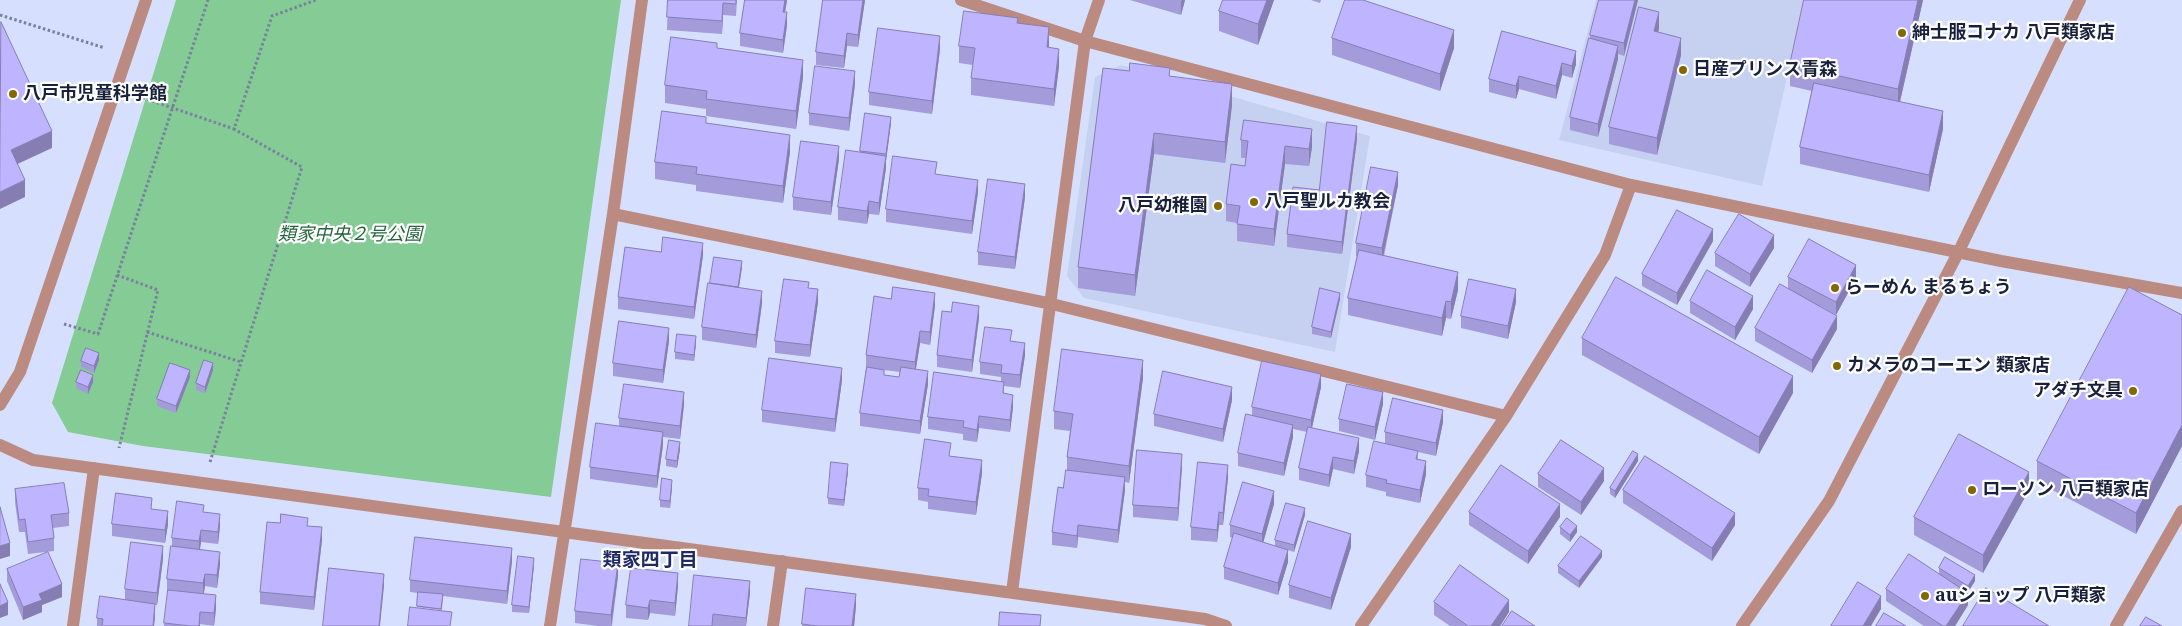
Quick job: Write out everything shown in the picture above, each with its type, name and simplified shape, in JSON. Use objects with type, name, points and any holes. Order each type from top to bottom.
[{"type":"street","points":[[0,405],[20,372],[146,0]]},
{"type":"street","points":[[550,626],[613,214],[642,0]]},
{"type":"street","points":[[961,0],[1085,41],[1631,185],[1958,253],[2182,293]]},
{"type":"street","points":[[1012,592],[1052,304],[1085,41],[1099,0]]},
{"type":"street","points":[[1742,626],[1829,501],[1958,253],[2080,0]]},
{"type":"street","points":[[1361,626],[1506,416],[1605,255],[1631,185]]},
{"type":"street","points":[[613,214],[1052,304],[1506,416]]},
{"type":"street","points":[[0,445],[32,460],[1012,592],[1205,619],[1226,626]]},
{"type":"street","points":[[73,626],[94,468]]},
{"type":"street","points":[[2116,626],[2182,512]]},
{"type":"street","points":[[773,626],[782,561]]},
{"type":"path","points":[[64,324],[98,334],[208,0]]},
{"type":"path","points":[[234,129],[272,16],[316,0]]},
{"type":"path","points":[[0,15],[110,49]]},
{"type":"path","points":[[137,96],[234,129],[302,167],[209,465]]},
{"type":"path","points":[[117,275],[158,290],[118,451]]},
{"type":"path","points":[[147,332],[241,362]]},
{"type":"shaded area","name":"日産プリンス青森","points":[[1596,0],[1805,0],[1762,186],[1559,140]]},
{"type":"shaded area","name":"八戸幼稚園","points":[[1121,65],[1370,136],[1335,352],[1084,298],[1067,276],[1095,77]]},
{"type":"green space","name":"類家中央２号公園","points":[[176,0],[621,0],[551,497],[143,446],[68,432],[52,403]]},
{"type":"building","points":[[668,0],[736,0],[736,4],[723,3],[722,21],[667,17]]},
{"type":"building","points":[[745,0],[785,0],[783,12],[787,12],[783,40],[740,33]]},
{"type":"building","points":[[823,0],[863,0],[858,35],[847,33],[844,56],[816,52]]},
{"type":"building","points":[[1223,0],[1267,0],[1258,24],[1219,11]]},
{"type":"building","points":[[1345,0],[1363,0],[1454,30],[1440,74],[1332,38]]},
{"type":"building","points":[[1599,0],[1635,0],[1624,43],[1590,35]]},
{"type":"building","points":[[1804,0],[1918,0],[1898,89],[1790,65]]},
{"type":"building","points":[[1639,7],[1659,12],[1654,31],[1681,38],[1657,138],[1609,127]]},
{"type":"building","points":[[964,11],[1018,18],[1017,23],[1049,27],[1047,47],[1059,49],[1054,89],[971,78],[975,48],[959,46]]},
{"type":"building","name":"八戸市児童科学館","points":[[1,22],[52,131],[11,150],[25,180],[0,192]]},
{"type":"building","points":[[878,28],[940,36],[932,101],[869,92]]},
{"type":"building","points":[[1502,31],[1576,51],[1572,66],[1562,63],[1556,86],[1519,76],[1516,86],[1489,79]]},
{"type":"building","points":[[671,37],[717,43],[717,48],[803,60],[796,111],[706,99],[707,91],[665,85]]},
{"type":"building","points":[[1589,38],[1618,46],[1598,124],[1570,117]]},
{"type":"building","points":[[1130,63],[1170,68],[1169,76],[1232,84],[1225,142],[1154,133],[1135,275],[1078,267],[1103,68],[1129,71]]},
{"type":"building","points":[[815,66],[855,71],[849,118],[809,113]]},
{"type":"building","points":[[1814,83],[1943,111],[1929,175],[1800,147]]},
{"type":"building","points":[[662,111],[706,117],[706,123],[790,135],[783,186],[696,174],[697,167],[655,162]]},
{"type":"building","points":[[865,113],[891,117],[886,154],[860,151]]},
{"type":"building","name":"八戸聖ルカ教会","points":[[1244,120],[1312,129],[1309,149],[1285,146],[1274,229],[1237,224],[1240,206],[1226,204],[1231,164],[1245,166],[1248,141],[1241,140]]},
{"type":"building","points":[[1327,122],[1357,126],[1342,242],[1287,234],[1293,187],[1319,190]]},
{"type":"building","points":[[801,141],[839,146],[831,202],[793,197]]},
{"type":"building","points":[[846,150],[886,156],[879,203],[869,201],[867,211],[838,207]]},
{"type":"building","points":[[893,156],[937,162],[935,174],[978,180],[972,221],[886,209]]},
{"type":"building","points":[[1371,167],[1398,172],[1382,248],[1356,243]]},
{"type":"building","points":[[988,179],[1025,184],[1015,257],[978,252]]},
{"type":"building","points":[[1677,210],[1713,229],[1677,293],[1642,274]]},
{"type":"building","points":[[1739,214],[1774,235],[1750,274],[1715,253]]},
{"type":"building","points":[[663,237],[703,243],[694,307],[618,297],[625,247],[661,252]]},
{"type":"building","points":[[1809,239],[1856,265],[1836,302],[1788,277]]},
{"type":"building","points":[[1359,250],[1458,272],[1451,302],[1446,301],[1442,318],[1348,298]]},
{"type":"building","points":[[714,257],[742,261],[738,287],[710,283]]},
{"type":"building","points":[[1707,270],[1753,296],[1735,327],[1690,301]]},
{"type":"building","points":[[1616,277],[1793,376],[1759,437],[1582,338]]},
{"type":"building","points":[[784,279],[809,282],[808,288],[818,289],[810,345],[775,341]]},
{"type":"building","points":[[1469,279],[1516,289],[1508,326],[1461,316]]},
{"type":"building","points":[[708,283],[762,291],[756,335],[702,327]]},
{"type":"building","points":[[1780,284],[1837,316],[1812,360],[1755,328]]},
{"type":"building","points":[[893,287],[935,293],[930,332],[920,331],[915,362],[866,355],[874,296],[891,299]]},
{"type":"building","name":"アダチ文具","points":[[2129,287],[2182,315],[2182,425],[2136,513],[2037,461]]},
{"type":"building","points":[[1320,288],[1340,293],[1331,332],[1312,327]]},
{"type":"building","points":[[953,302],[979,306],[972,360],[937,355],[942,311],[951,312]]},
{"type":"building","points":[[619,321],[669,328],[663,370],[613,363]]},
{"type":"building","points":[[985,327],[1012,330],[1010,341],[1025,343],[1020,375],[1001,373],[1002,365],[980,362]]},
{"type":"building","points":[[677,334],[696,336],[694,355],[675,352]]},
{"type":"building","points":[[86,348],[99,353],[94,366],[81,361]]},
{"type":"building","points":[[1062,349],[1143,360],[1129,466],[1067,457],[1073,414],[1054,411]]},
{"type":"building","points":[[769,358],[842,368],[835,419],[762,410]]},
{"type":"building","points":[[204,360],[213,363],[205,387],[196,383]]},
{"type":"building","points":[[1262,361],[1321,374],[1311,420],[1252,407]]},
{"type":"building","points":[[170,363],[190,370],[176,406],[157,399]]},
{"type":"building","points":[[867,367],[884,370],[884,375],[899,377],[901,367],[928,371],[920,421],[860,413]]},
{"type":"building","points":[[81,370],[93,375],[88,387],[76,382]]},
{"type":"building","points":[[1163,371],[1232,387],[1223,429],[1154,414]]},
{"type":"building","points":[[934,372],[1004,382],[1003,393],[1013,395],[1010,420],[979,416],[977,430],[963,427],[964,421],[928,417]]},
{"type":"building","points":[[624,384],[684,392],[680,426],[619,418]]},
{"type":"building","points":[[1347,384],[1383,392],[1375,427],[1339,419]]},
{"type":"building","points":[[1393,398],[1443,410],[1436,443],[1385,432]]},
{"type":"building","points":[[1246,414],[1293,425],[1284,463],[1238,453]]},
{"type":"building","points":[[596,423],[663,432],[657,476],[590,467]]},
{"type":"building","points":[[1308,427],[1359,438],[1354,461],[1333,457],[1329,475],[1299,468]]},
{"type":"building","points":[[1959,434],[2029,472],[1983,555],[1914,517]]},
{"type":"building","points":[[925,439],[951,443],[949,456],[982,460],[976,502],[928,496],[929,489],[918,488]]},
{"type":"building","points":[[669,440],[680,442],[677,461],[666,459]]},
{"type":"building","points":[[1561,440],[1604,468],[1581,502],[1538,474]]},
{"type":"building","points":[[1374,441],[1418,451],[1416,459],[1426,461],[1420,490],[1386,483],[1387,480],[1366,475]]},
{"type":"building","points":[[1137,450],[1182,454],[1178,508],[1133,505]]},
{"type":"building","points":[[1633,451],[1638,454],[1615,491],[1610,488]]},
{"type":"building","points":[[1645,456],[1735,513],[1712,548],[1623,490]]},
{"type":"building","points":[[831,462],[848,464],[844,500],[828,498]]},
{"type":"building","points":[[1198,462],[1228,465],[1223,513],[1219,512],[1217,530],[1191,527]]},
{"type":"building","points":[[1501,465],[1560,504],[1528,551],[1469,512]]},
{"type":"building","points":[[1066,470],[1125,477],[1118,530],[1078,525],[1077,536],[1052,532],[1058,487],[1063,488]]},
{"type":"building","points":[[662,478],[672,480],[670,501],[660,500]]},
{"type":"building","points":[[1243,482],[1274,491],[1262,534],[1230,525]]},
{"type":"building","points":[[64,483],[69,513],[51,515],[54,538],[28,542],[25,519],[19,520],[15,489]]},
{"type":"building","points":[[116,493],[152,498],[151,509],[168,511],[165,530],[112,524]]},
{"type":"building","points":[[177,501],[204,505],[203,512],[220,514],[218,532],[201,530],[199,541],[172,538]]},
{"type":"building","points":[[1286,503],[1305,508],[1294,545],[1275,540]]},
{"type":"building","points":[[0,507],[10,543],[0,546]]},
{"type":"building","points":[[281,514],[308,518],[307,526],[322,527],[314,597],[260,592],[267,522],[280,523]]},
{"type":"building","points":[[1567,518],[1577,526],[1570,535],[1560,527]]},
{"type":"building","points":[[1308,521],[1351,534],[1331,598],[1289,585]]},
{"type":"building","points":[[1234,533],[1288,550],[1278,583],[1224,567]]},
{"type":"building","points":[[1581,536],[1602,551],[1579,581],[1558,566]]},
{"type":"building","points":[[415,537],[512,548],[507,591],[410,580]]},
{"type":"building","points":[[131,542],[163,546],[157,593],[125,589]]},
{"type":"building","points":[[171,546],[220,552],[217,575],[205,574],[203,583],[167,579]]},
{"type":"building","points":[[48,552],[62,584],[39,594],[42,600],[23,607],[7,569]]},
{"type":"building","points":[[1909,554],[1968,593],[1946,626],[1943,626],[1886,589]]},
{"type":"building","points":[[518,556],[534,558],[529,607],[512,605]]},
{"type":"building","points":[[1945,557],[1975,575],[1968,586],[1939,568]]},
{"type":"building","points":[[581,559],[618,563],[611,615],[575,611]]},
{"type":"building","points":[[1460,565],[1509,600],[1491,626],[1468,626],[1434,602]]},
{"type":"building","points":[[329,568],[384,574],[379,626],[323,626]]},
{"type":"building","points":[[631,568],[678,573],[675,603],[650,600],[648,608],[626,605]]},
{"type":"building","points":[[694,575],[750,581],[746,618],[713,614],[712,626],[689,626]]},
{"type":"building","points":[[1858,582],[1881,596],[1863,626],[1831,626]]},
{"type":"building","points":[[0,584],[8,602],[0,606]]},
{"type":"building","points":[[806,588],[856,594],[852,626],[802,624]]},
{"type":"building","points":[[1986,588],[2049,626],[1963,626]]},
{"type":"building","points":[[168,590],[216,595],[214,613],[200,612],[199,626],[164,623]]},
{"type":"building","points":[[418,592],[443,594],[441,609],[417,606]]},
{"type":"building","points":[[100,596],[155,604],[153,626],[102,626],[103,619],[97,618]]},
{"type":"building","points":[[410,607],[452,612],[450,626],[408,626]]},
{"type":"building","points":[[1512,611],[1535,626],[1502,626]]},
{"type":"building","points":[[1000,612],[1041,615],[1040,626],[999,626]]},
{"type":"building","points":[[1884,613],[1906,626],[1876,626]]},
{"type":"building","points":[[2146,617],[2162,626],[2140,626]]},
{"type":"place","name":"紳士服コナカ 八戸類家店","points":[[1902,33]]},
{"type":"place","name":"日産プリンス青森","points":[[1683,70]]},
{"type":"place","name":"八戸市児童科学館","points":[[13,94]]},
{"type":"place","name":"八戸聖ルカ教会","points":[[1254,202]]},
{"type":"place","name":"八戸幼稚園","points":[[1218,206]]},
{"type":"place","name":"らーめん まるちょう","points":[[1835,288]]},
{"type":"place","name":"カメラのコーエン 類家店","points":[[1837,366]]},
{"type":"place","name":"アダチ文具","points":[[2133,391]]},
{"type":"place","name":"ローソン 八戸類家店","points":[[1972,490]]},
{"type":"place","name":"auショップ 八戸類家","points":[[1925,596]]},
{"type":"district","name":"類家四丁目","points":[[650,561]]}]
